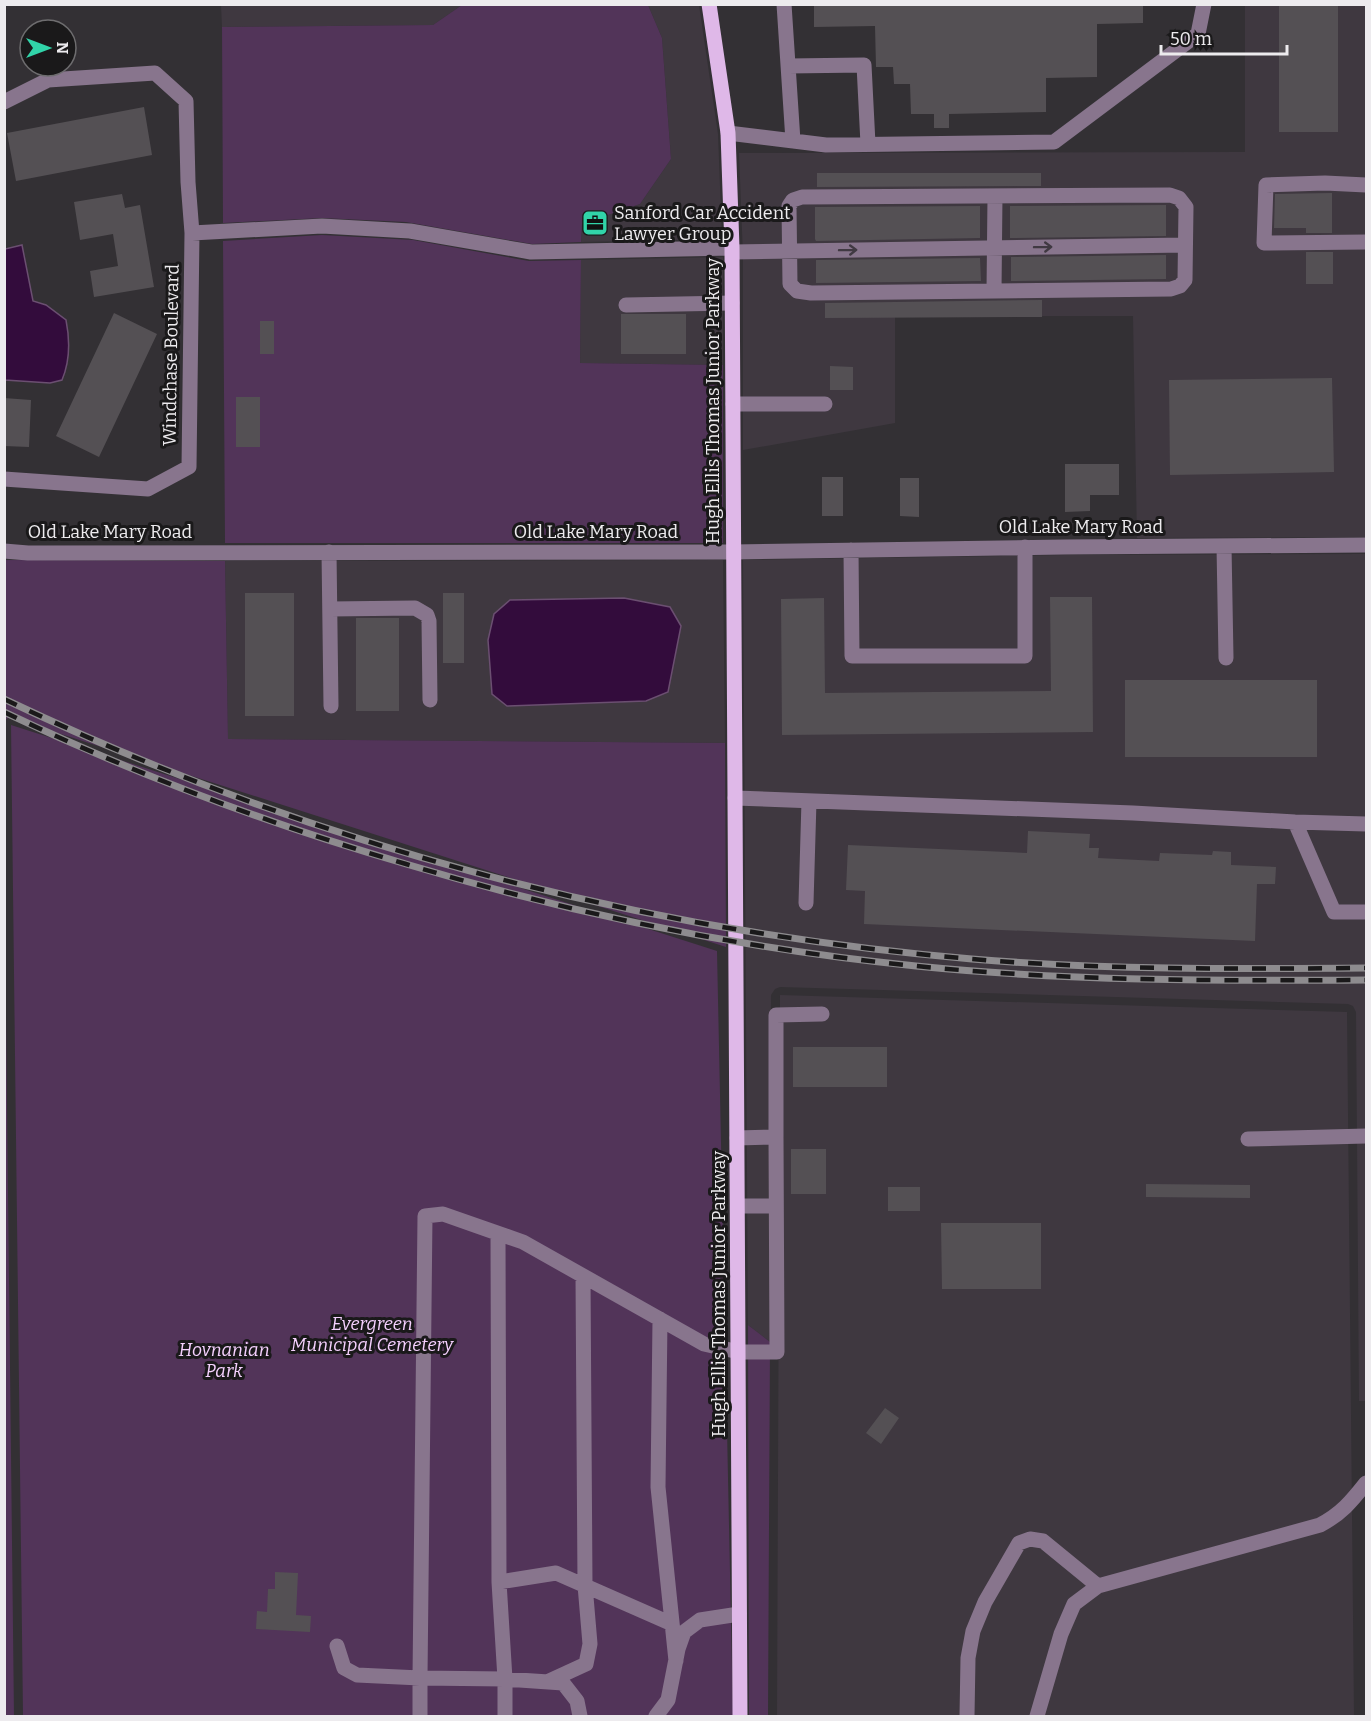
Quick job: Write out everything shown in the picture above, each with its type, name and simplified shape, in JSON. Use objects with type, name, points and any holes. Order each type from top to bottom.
[{"type":"main road","name":"Hugh Ellis Thomas Junior Parkway","points":[[709,4],[728,133],[732,250],[740,1716]]},
{"type":"street","points":[[784,4],[793,141]]},
{"type":"street","points":[[728,133],[826,145],[1054,142],[1198,34],[1204,4]]},
{"type":"street","points":[[788,66],[864,65],[868,144]]},
{"type":"street","name":"Windchase Boulevard","points":[[4,102],[48,80],[155,73],[186,101],[192,233],[189,467],[148,489],[4,479]]},
{"type":"street","points":[[1366,184],[1266,185],[1264,243],[1366,242]]},
{"type":"street","points":[[1170,195],[1179,198],[1186,207],[1185,246],[1185,280],[1180,286],[1171,289],[811,293],[797,291],[790,284],[789,206],[793,200],[802,197],[1170,195]]},
{"type":"street","points":[[994,291],[995,196]]},
{"type":"street","points":[[192,233],[322,226],[410,231],[531,252],[1185,246]]},
{"type":"street","points":[[626,305],[732,303]]},
{"type":"street","points":[[733,404],[825,404]]},
{"type":"street","name":"Old Lake Mary Road","points":[[4,551],[733,552],[1366,545]]},
{"type":"street","points":[[1224,546],[1226,658]]},
{"type":"street","points":[[851,550],[852,656],[1025,656],[1025,547]]},
{"type":"street","points":[[329,552],[331,706]]},
{"type":"street","points":[[330,609],[415,608],[427,615],[430,700]]},
{"type":"street","points":[[735,798],[1366,824]]},
{"type":"street","points":[[806,903],[809,801]]},
{"type":"street","points":[[1295,822],[1334,912],[1366,912]]},
{"type":"street","points":[[420,1716],[425,1216],[443,1214],[523,1242],[704,1344],[739,1352],[777,1352],[776,1015],[822,1014]]},
{"type":"street","points":[[1248,1139],[1366,1136]]},
{"type":"street","points":[[737,1138],[776,1137]]},
{"type":"street","points":[[738,1206],[776,1206]]},
{"type":"street","points":[[498,1234],[499,1582],[505,1716]]},
{"type":"street","points":[[547,1682],[586,1664],[590,1644],[585,1585],[583,1276]]},
{"type":"street","points":[[660,1319],[658,1487],[676,1661]]},
{"type":"street","points":[[1037,1716],[1061,1634],[1074,1604],[1098,1586],[1320,1525],[1346,1509],[1366,1484]]},
{"type":"street","points":[[967,1716],[968,1658],[973,1631],[985,1602],[1019,1543],[1030,1539],[1043,1541],[1098,1586]]},
{"type":"street","points":[[499,1582],[556,1572],[672,1624]]},
{"type":"street","points":[[656,1716],[668,1700],[678,1649],[684,1632],[700,1620],[739,1614]]},
{"type":"street","points":[[337,1646],[344,1668],[357,1675],[563,1683],[577,1701],[580,1716]]},
{"type":"shaded area","points":[[221,5],[462,5],[433,25],[222,27]]},
{"type":"shaded area","points":[[648,5],[699,5],[718,134],[722,239],[581,242],[582,224],[640,204],[671,159],[662,38]]},
{"type":"shaded area","points":[[1245,5],[1366,5],[1366,537],[1137,538],[1133,316],[895,316],[895,423],[743,450],[743,256],[739,153],[1245,152]]},
{"type":"shaded area","points":[[22,245],[33,301],[46,305],[66,320],[69,343],[67,365],[62,380],[50,383],[5,380],[5,249]]},
{"type":"shaded area","points":[[723,257],[723,365],[580,363],[581,260]]},
{"type":"shaded area","points":[[1366,554],[1366,1401],[1359,1401],[1356,1012],[1353,1006],[1348,1004],[780,987],[775,989],[771,995],[770,1342],[748,1325],[743,560],[1066,555]]},
{"type":"shaded area","points":[[723,560],[725,743],[228,739],[225,561]],"holes":[[[494,614],[646,701],[507,706],[492,694],[488,640]]]},
{"type":"shaded area","points":[[624,598],[670,607],[681,626],[668,692],[646,701],[507,706],[492,694],[488,640],[494,614],[510,600]]},
{"type":"shaded area","points":[[780,995],[1347,1012],[1354,1716],[777,1716]]},
{"type":"green space","points":[[462,5],[648,5],[662,38],[671,159],[640,204],[582,224],[581,242],[532,244],[406,222],[322,218],[223,223],[222,27],[433,25]]},
{"type":"green space","points":[[322,235],[413,240],[529,261],[581,260],[580,363],[723,365],[723,543],[225,543],[223,241]]},
{"type":"green space","points":[[5,560],[225,561],[228,739],[725,743],[726,947],[14,719],[5,720]]},
{"type":"green space","name":"Evergreen Municipal Cemetery","points":[[11,725],[717,951],[733,1716],[23,1716]]},
{"type":"green space","points":[[5,929],[14,1716],[4,1716]]},
{"type":"green space","points":[[748,1325],[770,1342],[768,1716],[749,1716]]},
{"type":"building","points":[[814,4],[1143,4],[1143,23],[1097,24],[1097,77],[1046,78],[1046,112],[949,114],[949,128],[934,128],[934,114],[911,114],[910,84],[894,84],[893,67],[876,67],[875,26],[814,27]]},
{"type":"building","points":[[1279,4],[1338,4],[1338,132],[1279,132]]},
{"type":"building","points":[[144,107],[152,155],[16,181],[7,133]]},
{"type":"building","points":[[817,173],[1041,173],[1041,186],[817,187]]},
{"type":"building","points":[[1332,193],[1332,233],[1306,233],[1306,228],[1274,228],[1275,194]]},
{"type":"building","points":[[122,194],[125,208],[140,205],[154,287],[94,297],[90,271],[118,266],[113,234],[80,240],[74,202]]},
{"type":"building","points":[[1166,205],[1166,236],[1010,238],[1010,206]]},
{"type":"building","points":[[980,206],[980,238],[816,241],[815,239],[815,207]]},
{"type":"building","points":[[1306,252],[1333,252],[1333,284],[1306,284]]},
{"type":"building","points":[[1166,255],[1166,279],[1011,281],[1011,257]]},
{"type":"building","points":[[980,258],[981,281],[816,283],[816,260]]},
{"type":"building","points":[[1042,300],[1042,317],[825,318],[825,303]]},
{"type":"building","points":[[114,313],[157,334],[99,457],[56,436]]},
{"type":"building","points":[[621,314],[686,314],[686,354],[621,354]]},
{"type":"building","points":[[260,321],[274,321],[274,354],[260,354]]},
{"type":"building","points":[[830,366],[853,367],[853,390],[830,390]]},
{"type":"building","points":[[1332,378],[1334,472],[1170,475],[1169,380]]},
{"type":"building","points":[[236,397],[260,397],[260,447],[236,447]]},
{"type":"building","points":[[4,398],[31,400],[29,447],[4,446]]},
{"type":"building","points":[[1065,464],[1119,464],[1119,495],[1090,495],[1090,511],[1065,512]]},
{"type":"building","points":[[822,477],[843,477],[843,516],[822,516]]},
{"type":"building","points":[[900,478],[919,478],[919,517],[900,516]]},
{"type":"building","points":[[245,593],[294,593],[294,716],[245,716]]},
{"type":"building","points":[[443,593],[464,593],[464,663],[443,663]]},
{"type":"building","points":[[1050,597],[1092,597],[1093,732],[782,735],[781,599],[824,598],[825,693],[1051,691]]},
{"type":"building","points":[[356,618],[399,618],[399,711],[356,711]]},
{"type":"building","points":[[1125,680],[1317,680],[1317,757],[1125,757]]},
{"type":"building","points":[[1028,831],[1090,834],[1089,848],[1099,848],[1098,858],[1159,861],[1160,853],[1212,855],[1213,851],[1231,852],[1231,865],[1276,867],[1275,884],[1257,884],[1255,941],[864,924],[865,891],[846,890],[848,845],[1027,853]]},
{"type":"building","points":[[793,1047],[887,1047],[887,1087],[793,1087]]},
{"type":"building","points":[[791,1149],[826,1149],[826,1194],[791,1194]]},
{"type":"building","points":[[1146,1184],[1250,1185],[1250,1198],[1146,1197]]},
{"type":"building","points":[[888,1187],[920,1187],[920,1211],[888,1211]]},
{"type":"building","points":[[941,1223],[1041,1223],[1041,1289],[942,1289]]},
{"type":"building","points":[[885,1408],[899,1418],[881,1444],[866,1433]]},
{"type":"building","points":[[275,1572],[298,1573],[296,1615],[311,1616],[310,1632],[256,1629],[257,1611],[267,1612],[268,1589],[275,1589]]},
{"type":"railway","points":[[4,699],[119,751],[237,797],[356,838],[477,873],[599,903],[723,927],[847,946],[972,959],[1120,967],[1366,968]]},
{"type":"railway","points":[[4,712],[152,777],[253,815],[355,849],[532,899],[659,927],[851,959],[972,971],[1141,979],[1366,980]]},
{"type":"place","name":"Sanford Car Accident Lawyer Group","points":[[595,223]]},
{"type":"park label","name":"Hovnanian Park","points":[[224,1360]]}]
